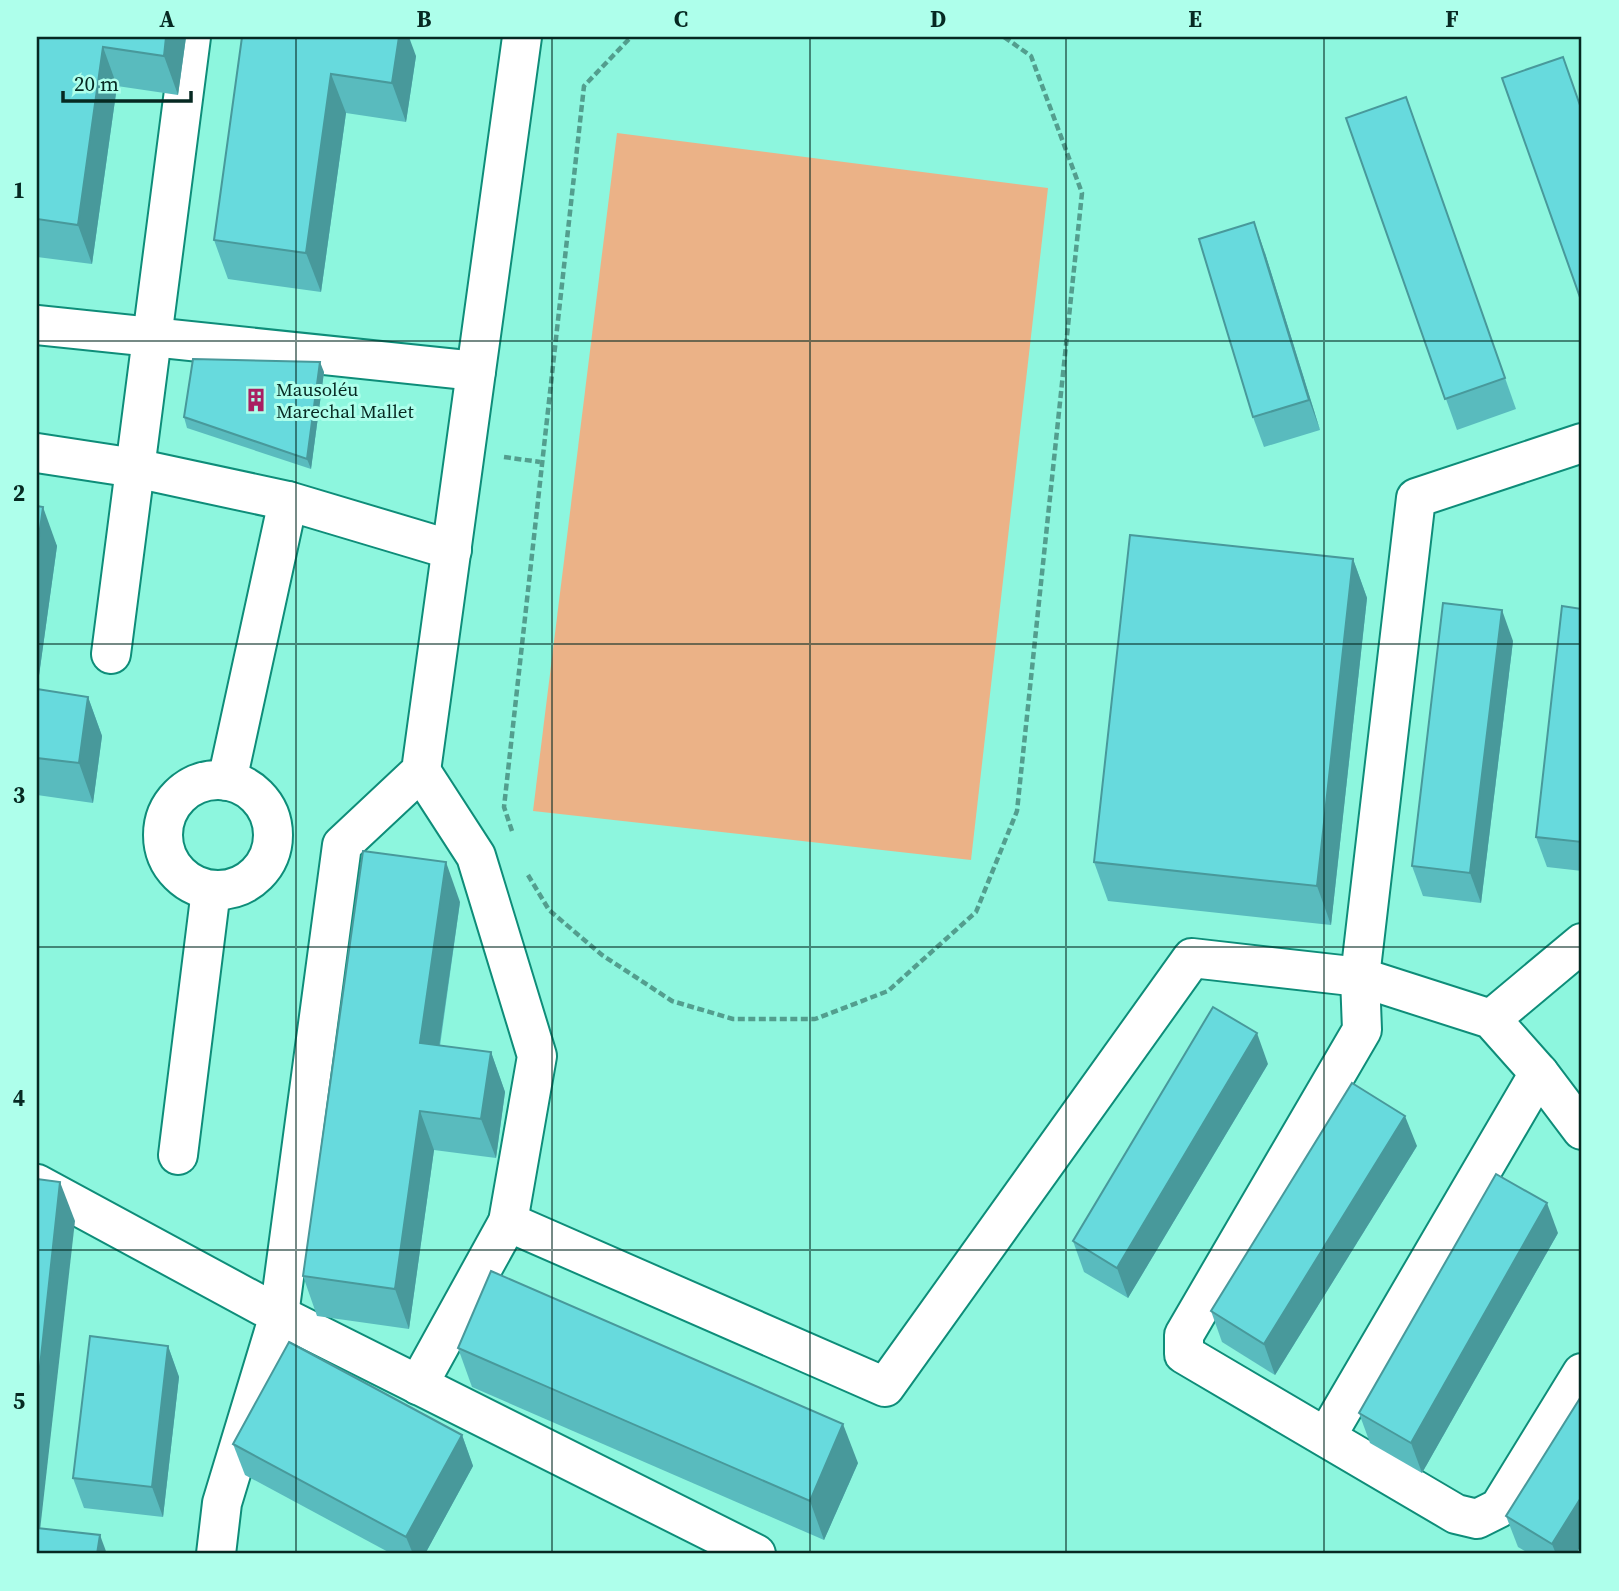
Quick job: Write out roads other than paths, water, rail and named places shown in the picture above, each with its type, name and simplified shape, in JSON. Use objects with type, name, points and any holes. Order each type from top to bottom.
[{"type":"lane","points":[[111,654],[191,37]]},
{"type":"lane","points":[[216,1554],[222,1503],[279,1315],[342,845],[421,771],[522,37]]},
{"type":"lane","points":[[37,326],[476,371]]},
{"type":"lane","points":[[1582,443],[1416,498],[1360,977],[1362,1030],[1184,1335],[1184,1353],[1456,1514],[1477,1519],[1499,1507],[1582,1373]]},
{"type":"lane","points":[[37,453],[135,468],[288,501],[452,550]]},
{"type":"lane","points":[[228,781],[288,501]]},
{"type":"lane","points":[[418,1385],[508,1222],[537,1056],[476,856],[421,771]]},
{"type":"lane","points":[[208,780],[228,781],[249,789],[262,803],[271,820],[273,839],[262,868],[248,881],[230,889],[211,890],[186,880],[172,867],[164,849],[162,830],[175,799],[190,787],[208,780]]},
{"type":"lane","points":[[178,1155],[211,890]]},
{"type":"lane","points":[[1491,1019],[1582,943]]},
{"type":"lane","points":[[508,1222],[885,1387],[1192,958],[1360,977],[1491,1019],[1539,1073],[1582,1130]]},
{"type":"lane","points":[[1326,1437],[1539,1073]]},
{"type":"lane","points":[[37,1184],[279,1315],[756,1554]]},
{"type":"place","name":"Mausoléu Marechal Mallet","points":[[256,400]]}]
